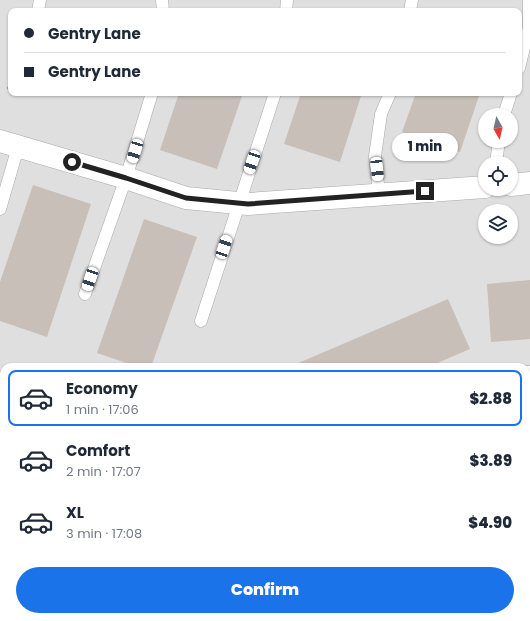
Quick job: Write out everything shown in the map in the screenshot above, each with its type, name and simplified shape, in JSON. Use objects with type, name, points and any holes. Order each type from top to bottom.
[{"type":"street","points":[[9,144],[126,178],[186,198],[248,204],[478,187]]},
{"type":"street","points":[[518,184],[530,183]]},
{"type":"lane","points":[[522,56],[529,27],[529,0]]},
{"type":"lane","points":[[85,294],[126,178],[151,96]]},
{"type":"lane","points":[[201,320],[274,96]]},
{"type":"lane","points":[[380,194],[375,156],[381,114],[389,96]]},
{"type":"lane","points":[[506,108],[510,96]]},
{"type":"lane","points":[[0,209],[9,144]]},
{"type":"shaded area","points":[[0,0],[530,0],[530,363],[0,363]]},
{"type":"building","points":[[178,96],[242,96],[217,169],[160,150]]},
{"type":"building","points":[[300,96],[361,96],[340,162],[284,144]]},
{"type":"building","points":[[415,96],[479,96],[460,152],[402,132]]},
{"type":"building","points":[[33,185],[91,204],[47,337],[0,321],[0,282]]},
{"type":"building","points":[[144,219],[197,237],[152,363],[126,363],[97,353]]},
{"type":"building","points":[[530,280],[530,339],[491,342],[487,284]]},
{"type":"building","points":[[448,299],[470,349],[437,363],[298,363]]},
{"type":"route","points":[[72,162],[186,198],[248,204],[425,191]]}]
